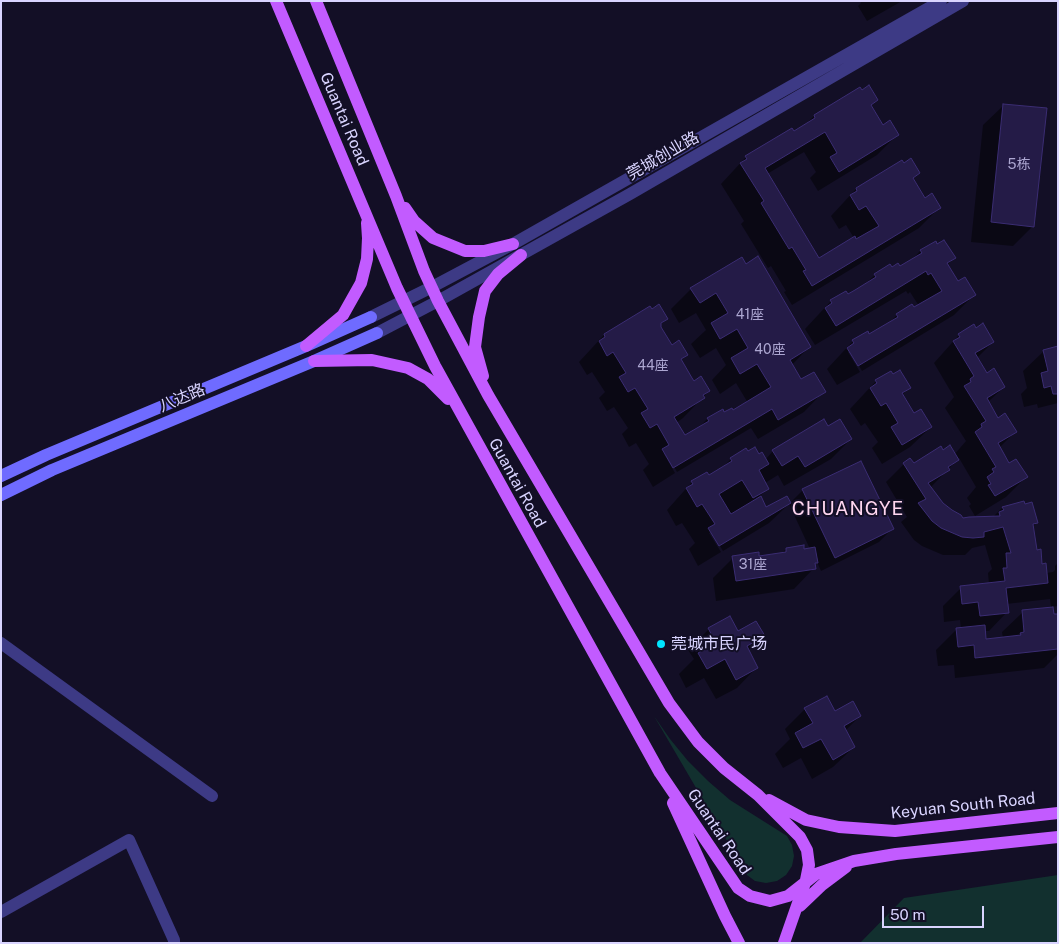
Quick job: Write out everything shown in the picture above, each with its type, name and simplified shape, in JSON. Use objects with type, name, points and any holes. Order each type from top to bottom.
[{"type":"main road","name":"Guantai Road","points":[[276,1],[403,301],[457,408],[660,773],[738,888],[750,896],[770,901],[788,896],[806,880]]},
{"type":"main road","name":"Guantai Road","points":[[316,1],[438,301],[488,395],[669,703],[698,742],[724,768],[758,795]]},
{"type":"main road","points":[[396,196],[414,221],[433,238],[466,251],[484,251],[512,244]]},
{"type":"main road","points":[[306,346],[343,315],[360,283],[367,259],[368,238],[365,211]]},
{"type":"main road","points":[[488,395],[475,346],[485,291],[498,274],[521,255]]},
{"type":"main road","name":"八达路","points":[[1,476],[46,455],[371,317]]},
{"type":"main road","name":"八达路","points":[[1,495],[52,470],[314,361],[376,333]]},
{"type":"main road","points":[[314,361],[372,360],[408,368],[428,379],[457,408]]},
{"type":"main road","points":[[660,773],[739,943]]},
{"type":"main road","points":[[758,795],[800,837],[807,850],[809,865],[806,880],[784,943]]},
{"type":"main road","name":"Keyuan South Road","points":[[758,795],[806,820],[839,827],[895,831],[1058,813]]},
{"type":"main road","points":[[806,880],[816,874],[854,861],[896,854],[1058,837]]},
{"type":"main road","points":[[798,907],[822,885],[854,861]]},
{"type":"street","name":"莞城创业路","points":[[371,317],[512,244],[941,1]]},
{"type":"street","name":"莞城创业路","points":[[376,333],[438,301],[630,194],[963,1]]},
{"type":"street","points":[[1,644],[212,796]]},
{"type":"street","points":[[1,912],[129,840],[174,943]]},
{"type":"green space","points":[[654,716],[688,761],[708,781],[730,800],[787,836],[792,845],[794,856],[792,866],[786,875],[777,881],[766,883],[755,881],[747,875]]},
{"type":"green space","points":[[1058,875],[1058,943],[860,943],[904,898]]},
{"type":"building","points":[[869,85],[878,100],[871,105],[883,125],[890,120],[899,135],[839,172],[830,157],[837,153],[825,132],[765,168],[819,258],[855,236],[856,239],[879,226],[866,206],[859,210],[850,195],[857,191],[856,188],[902,160],[904,163],[911,158],[920,173],[913,178],[925,198],[932,193],[941,208],[812,286],[803,271],[806,270],[792,247],[789,249],[761,203],[764,201],[740,163],[747,159],[745,156],[792,128],[794,131],[815,118],[814,115],[860,87],[862,90]]},
{"type":"building","points":[[1003,104],[1047,108],[1034,227],[991,222]]},
{"type":"building","points":[[944,240],[956,258],[947,263],[958,281],[965,277],[976,295],[858,366],[847,348],[854,343],[852,340],[868,331],[869,334],[898,317],[896,314],[912,304],[914,307],[942,291],[931,273],[928,275],[926,271],[836,326],[825,308],[832,303],[830,300],[846,291],[848,294],[855,290],[876,277],[874,274],[890,264],[892,267],[898,263],[900,266],[922,253],[920,250],[936,241],[937,244]]},
{"type":"building","points":[[758,256],[811,347],[790,360],[801,379],[814,372],[826,392],[778,420],[772,409],[673,468],[662,449],[669,445],[657,424],[650,428],[641,413],[648,409],[635,388],[628,392],[619,377],[626,373],[613,352],[607,356],[599,341],[605,337],[604,334],[650,306],[652,309],[659,304],[668,319],[661,323],[661,327],[672,345],[679,340],[688,355],[681,359],[694,381],[701,376],[710,391],[703,395],[705,398],[674,417],[685,435],[709,421],[707,418],[723,409],[724,412],[732,408],[733,410],[771,387],[757,364],[740,374],[731,358],[748,348],[737,329],[720,339],[711,323],[728,313],[716,293],[700,303],[690,288],[742,257],[746,264]]},
{"type":"building","points":[[983,323],[994,342],[975,353],[987,373],[994,368],[1005,387],[987,398],[998,418],[1005,413],[1017,432],[998,443],[1009,463],[1016,459],[1028,477],[995,496],[988,485],[991,484],[987,477],[994,472],[992,469],[996,467],[975,432],[986,421],[964,386],[971,382],[970,379],[974,376],[953,341],[960,337],[958,334],[974,324],[976,328]]},
{"type":"building","points":[[1058,346],[1058,394],[1053,394],[1051,386],[1044,388],[1041,373],[1048,371],[1043,350]]},
{"type":"building","points":[[900,370],[911,388],[902,393],[914,413],[921,409],[932,427],[902,445],[891,427],[898,423],[886,403],[881,406],[870,388],[877,383],[875,380],[891,371],[893,374]]},
{"type":"building","points":[[824,419],[828,426],[840,419],[852,439],[805,467],[798,456],[782,466],[772,450]]},
{"type":"building","points":[[950,445],[959,460],[948,467],[950,470],[928,483],[943,503],[963,518],[1000,516],[999,512],[1004,510],[1002,507],[1024,501],[1025,504],[1032,502],[1038,523],[1033,524],[1037,550],[1041,549],[1042,564],[1046,563],[1048,583],[1006,588],[1009,613],[980,616],[978,602],[962,604],[960,586],[1005,581],[1003,568],[1007,568],[1006,553],[1011,553],[1003,527],[984,532],[984,537],[973,538],[962,537],[941,528],[932,521],[918,503],[926,499],[903,463],[910,458],[914,463],[941,446],[943,450]]},
{"type":"building","points":[[755,447],[759,454],[762,452],[769,464],[759,470],[769,489],[753,498],[742,480],[719,494],[731,514],[761,496],[766,507],[787,496],[791,503],[719,546],[708,528],[715,524],[702,504],[697,507],[686,488],[693,484],[691,481],[707,472],[709,475],[732,461],[730,458],[746,448],[748,451]]},
{"type":"building","points":[[861,461],[894,529],[835,558],[802,489]]},
{"type":"building","points":[[804,545],[804,549],[815,547],[818,563],[815,563],[816,569],[736,581],[732,556],[759,552],[759,556],[786,552],[786,548]]},
{"type":"building","points":[[1053,607],[1054,614],[1058,614],[1058,649],[975,658],[974,645],[958,647],[956,628],[985,625],[986,639],[1021,635],[1020,633],[1024,632],[1022,610]]},
{"type":"building","points":[[730,616],[738,631],[756,621],[765,636],[747,646],[758,668],[736,680],[725,659],[707,669],[698,653],[716,643],[708,628]]},
{"type":"building","points":[[827,696],[835,711],[853,701],[861,716],[844,726],[855,747],[833,760],[821,739],[803,748],[795,733],[813,723],[804,708]]},
{"type":"place","name":"莞城市民广场","points":[[661,644]]},
{"type":"district","name":"CHUANGYE","points":[[848,509]]}]
